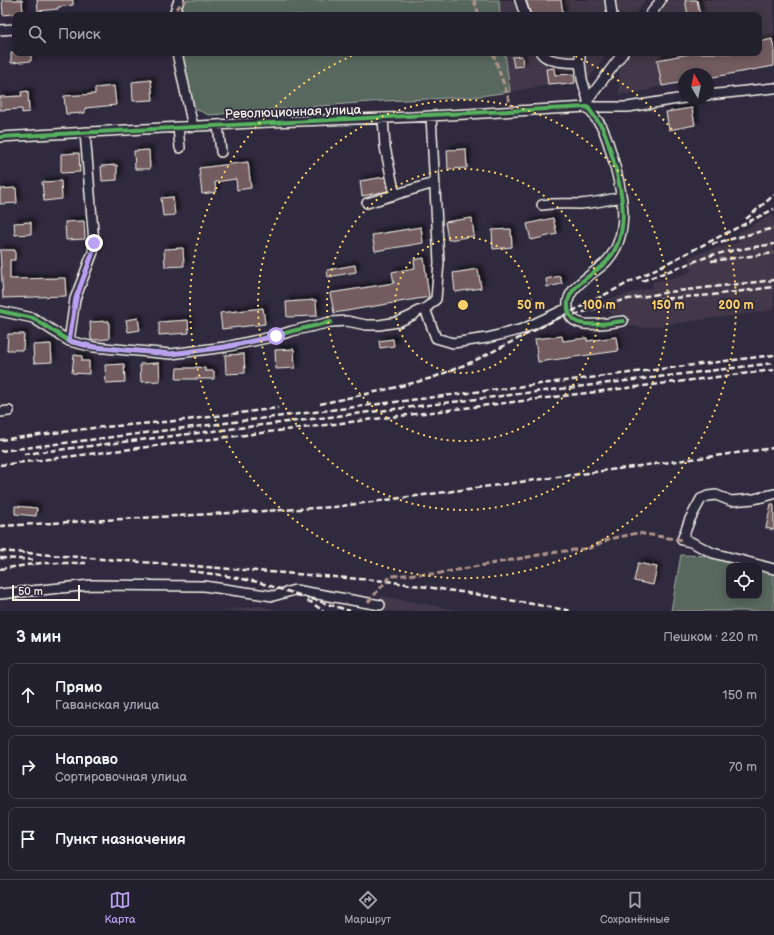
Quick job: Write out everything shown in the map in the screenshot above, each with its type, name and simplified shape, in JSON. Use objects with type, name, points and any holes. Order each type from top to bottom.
[{"type":"street","points":[[175,12],[179,0]]},
{"type":"street","points":[[520,0],[525,12]]},
{"type":"street","points":[[610,0],[612,12]]},
{"type":"street","points":[[652,12],[661,0]]},
{"type":"street","points":[[0,30],[12,29]]},
{"type":"street","points":[[178,56],[193,126]]},
{"type":"street","points":[[543,56],[554,60],[582,56],[582,79],[588,104],[607,140],[620,186],[623,213],[622,229],[618,243],[608,260],[578,285],[571,293],[568,301],[569,313],[577,322],[586,325],[623,321]]},
{"type":"street","points":[[588,104],[621,56]]},
{"type":"street","points":[[714,94],[774,88]]},
{"type":"street","name":"Революционная улица","points":[[0,137],[193,126],[431,116],[588,104],[628,107],[678,99]]},
{"type":"street","points":[[0,311],[33,318],[69,341],[94,347],[171,354],[225,347],[331,322],[347,321],[366,325],[379,325],[398,322],[414,315],[418,311],[425,309],[436,299],[439,262],[431,116]]},
{"type":"street","points":[[383,118],[385,147],[395,195]]},
{"type":"street","points":[[218,125],[221,152]]},
{"type":"street","points":[[178,127],[180,148]]},
{"type":"street","points":[[69,341],[76,298],[93,252],[94,243],[85,132]]},
{"type":"street","points":[[367,203],[434,183]]},
{"type":"street","points":[[542,205],[555,203],[578,204],[600,202],[621,197]]},
{"type":"street","points":[[425,309],[436,338],[453,343],[487,338],[523,329],[568,308]]},
{"type":"street","points":[[774,494],[754,499],[731,501],[716,495],[701,499],[690,519],[682,540],[691,542],[713,553],[774,569]]},
{"type":"street","points":[[0,594],[91,585],[204,586],[274,596],[294,590],[380,605]]},
{"type":"shaded area","points":[[499,0],[646,0],[637,12],[500,12]]},
{"type":"shaded area","points":[[669,0],[774,0],[774,66],[714,73],[714,68],[678,68],[678,83],[652,88],[650,90],[619,95],[619,69],[629,56],[762,56],[762,12],[660,12]]},
{"type":"shaded area","points":[[505,56],[605,56],[590,77],[510,92]]},
{"type":"shaded area","points":[[774,214],[774,310],[641,328],[625,324],[621,314],[613,315],[608,310],[603,311],[601,301],[653,287],[652,282],[672,278],[691,271],[689,257],[739,242],[737,233]]},
{"type":"shaded area","points":[[382,596],[462,611],[379,611]]},
{"type":"shaded area","points":[[260,606],[281,611],[216,611]]},
{"type":"green space","points":[[182,0],[499,0],[500,12],[182,12]]},
{"type":"green space","points":[[181,56],[505,56],[510,92],[472,97],[383,101],[209,115],[191,107]]},
{"type":"green space","points":[[681,555],[713,556],[737,563],[726,563],[726,599],[762,599],[762,570],[774,574],[774,611],[671,611]]},
{"type":"building","points":[[2,0],[22,0],[23,12],[12,12],[12,14],[3,15]]},
{"type":"building","points":[[37,0],[73,0],[73,5],[58,7],[58,9],[38,11]]},
{"type":"building","points":[[526,0],[561,0],[563,12],[530,12]]},
{"type":"building","points":[[685,0],[697,0],[699,12],[687,12]]},
{"type":"building","points":[[772,39],[774,49],[774,66],[714,77],[714,68],[678,68],[678,83],[662,86],[657,60],[679,56],[762,56],[762,41]]},
{"type":"building","points":[[11,53],[12,56],[31,56],[31,61],[11,63]]},
{"type":"building","points":[[522,56],[523,66],[514,67],[512,57]]},
{"type":"building","points":[[554,68],[555,75],[574,74],[575,83],[561,85],[561,83],[548,84],[546,69]]},
{"type":"building","points":[[151,80],[153,100],[133,101],[132,82]]},
{"type":"building","points":[[114,86],[116,105],[85,108],[85,113],[66,114],[64,96],[95,94],[95,88]]},
{"type":"building","points":[[28,91],[29,112],[22,113],[22,109],[0,110],[0,97],[22,96],[21,92]]},
{"type":"building","points":[[692,108],[695,125],[669,130],[666,112]]},
{"type":"building","points":[[466,149],[467,168],[448,169],[447,150]]},
{"type":"building","points":[[149,150],[150,169],[135,169],[134,151]]},
{"type":"building","points":[[79,153],[80,172],[61,173],[61,154]]},
{"type":"building","points":[[248,162],[251,188],[237,190],[236,179],[215,182],[216,192],[202,194],[199,168]]},
{"type":"building","points":[[117,165],[117,180],[102,181],[101,166]]},
{"type":"building","points":[[385,177],[388,191],[362,196],[360,181]]},
{"type":"building","points":[[61,181],[62,199],[44,201],[42,182]]},
{"type":"building","points":[[16,188],[17,203],[0,204],[0,189]]},
{"type":"building","points":[[173,197],[175,215],[163,216],[161,198]]},
{"type":"building","points":[[472,218],[474,236],[448,240],[445,222]]},
{"type":"building","points":[[553,218],[557,234],[531,240],[527,224]]},
{"type":"building","points":[[84,221],[85,239],[66,240],[65,222]]},
{"type":"building","points":[[31,222],[31,234],[15,235],[14,223]]},
{"type":"building","points":[[421,227],[423,243],[375,251],[372,235]]},
{"type":"building","points":[[511,229],[512,247],[493,249],[492,230]]},
{"type":"building","points":[[183,248],[184,266],[165,267],[164,249]]},
{"type":"building","points":[[0,250],[15,250],[15,260],[10,260],[10,279],[65,278],[66,296],[3,298]]},
{"type":"building","points":[[424,258],[429,297],[334,313],[330,293],[394,283],[392,272],[415,268],[414,260]]},
{"type":"building","points":[[355,265],[356,272],[328,277],[327,270]]},
{"type":"building","points":[[478,269],[481,288],[455,292],[453,273]]},
{"type":"building","points":[[560,276],[562,284],[547,287],[546,279]]},
{"type":"building","points":[[316,300],[317,316],[287,317],[286,302]]},
{"type":"building","points":[[263,308],[265,324],[222,329],[220,313]]},
{"type":"building","points":[[138,318],[140,330],[128,332],[126,320]]},
{"type":"building","points":[[188,320],[189,333],[159,335],[159,322]]},
{"type":"building","points":[[109,321],[109,339],[91,340],[90,322]]},
{"type":"building","points":[[8,334],[24,334],[23,350],[7,350]]},
{"type":"building","points":[[562,336],[563,341],[587,338],[587,341],[616,337],[618,351],[538,362],[535,339]]},
{"type":"building","points":[[393,339],[394,346],[380,348],[379,341]]},
{"type":"building","points":[[51,344],[52,362],[34,363],[33,345]]},
{"type":"building","points":[[294,349],[295,368],[276,369],[275,350]]},
{"type":"building","points":[[244,354],[245,373],[226,374],[225,355]]},
{"type":"building","points":[[74,355],[82,356],[82,361],[89,361],[89,374],[72,373]]},
{"type":"building","points":[[159,363],[160,381],[141,382],[140,364]]},
{"type":"building","points":[[124,364],[125,382],[106,383],[105,365]]},
{"type":"building","points":[[177,368],[205,368],[205,371],[214,371],[214,379],[176,379]]},
{"type":"building","points":[[771,504],[774,504],[774,530],[766,528]]},
{"type":"building","points":[[15,506],[37,508],[36,516],[15,514]]},
{"type":"building","points":[[638,563],[657,567],[653,585],[634,581]]},
{"type":"railway","points":[[746,219],[774,195]]},
{"type":"railway","points":[[320,404],[432,378],[472,362],[774,209]]},
{"type":"railway","points":[[712,244],[774,228]]},
{"type":"railway","points":[[642,281],[712,255],[774,244]]},
{"type":"railway","points":[[711,261],[774,253]]},
{"type":"railway","points":[[574,315],[623,300],[669,292],[774,280]]},
{"type":"railway","points":[[658,299],[712,295],[774,287]]},
{"type":"railway","points":[[0,451],[774,355]]},
{"type":"railway","points":[[24,454],[774,363]]},
{"type":"railway","points":[[0,465],[774,370]]},
{"type":"railway","points":[[0,440],[93,428],[186,420],[278,408]]},
{"type":"railway","points":[[0,526],[334,507],[774,448]]},
{"type":"railway","points":[[0,551],[386,581],[481,595],[572,611]]},
{"type":"railway","points":[[0,558],[36,560]]},
{"type":"railway","points":[[0,569],[41,563],[86,563]]},
{"type":"railway","points":[[189,571],[258,582],[350,611]]},
{"type":"railway","points":[[307,601],[311,602],[323,611]]},
{"type":"marked path","points":[[176,9],[186,0]]},
{"type":"marked path","points":[[474,0],[478,12]]},
{"type":"marked path","points":[[494,56],[513,111]]},
{"type":"marked path","points":[[368,602],[391,576],[435,574],[550,553],[590,548],[609,539],[638,533],[682,540]]},
{"type":"cycle path","points":[[0,137],[588,107],[602,127],[611,151],[622,198],[622,225],[620,238],[615,250],[607,261],[584,279],[570,296],[568,302],[569,312],[573,319],[579,323],[596,324],[623,321]]},
{"type":"cycle path","points":[[0,311],[33,318],[69,341],[94,347],[171,354],[225,347],[331,322]]},
{"type":"route","points":[[94,243],[93,252],[76,298],[69,341],[94,347],[171,354],[225,347],[276,336]]}]
